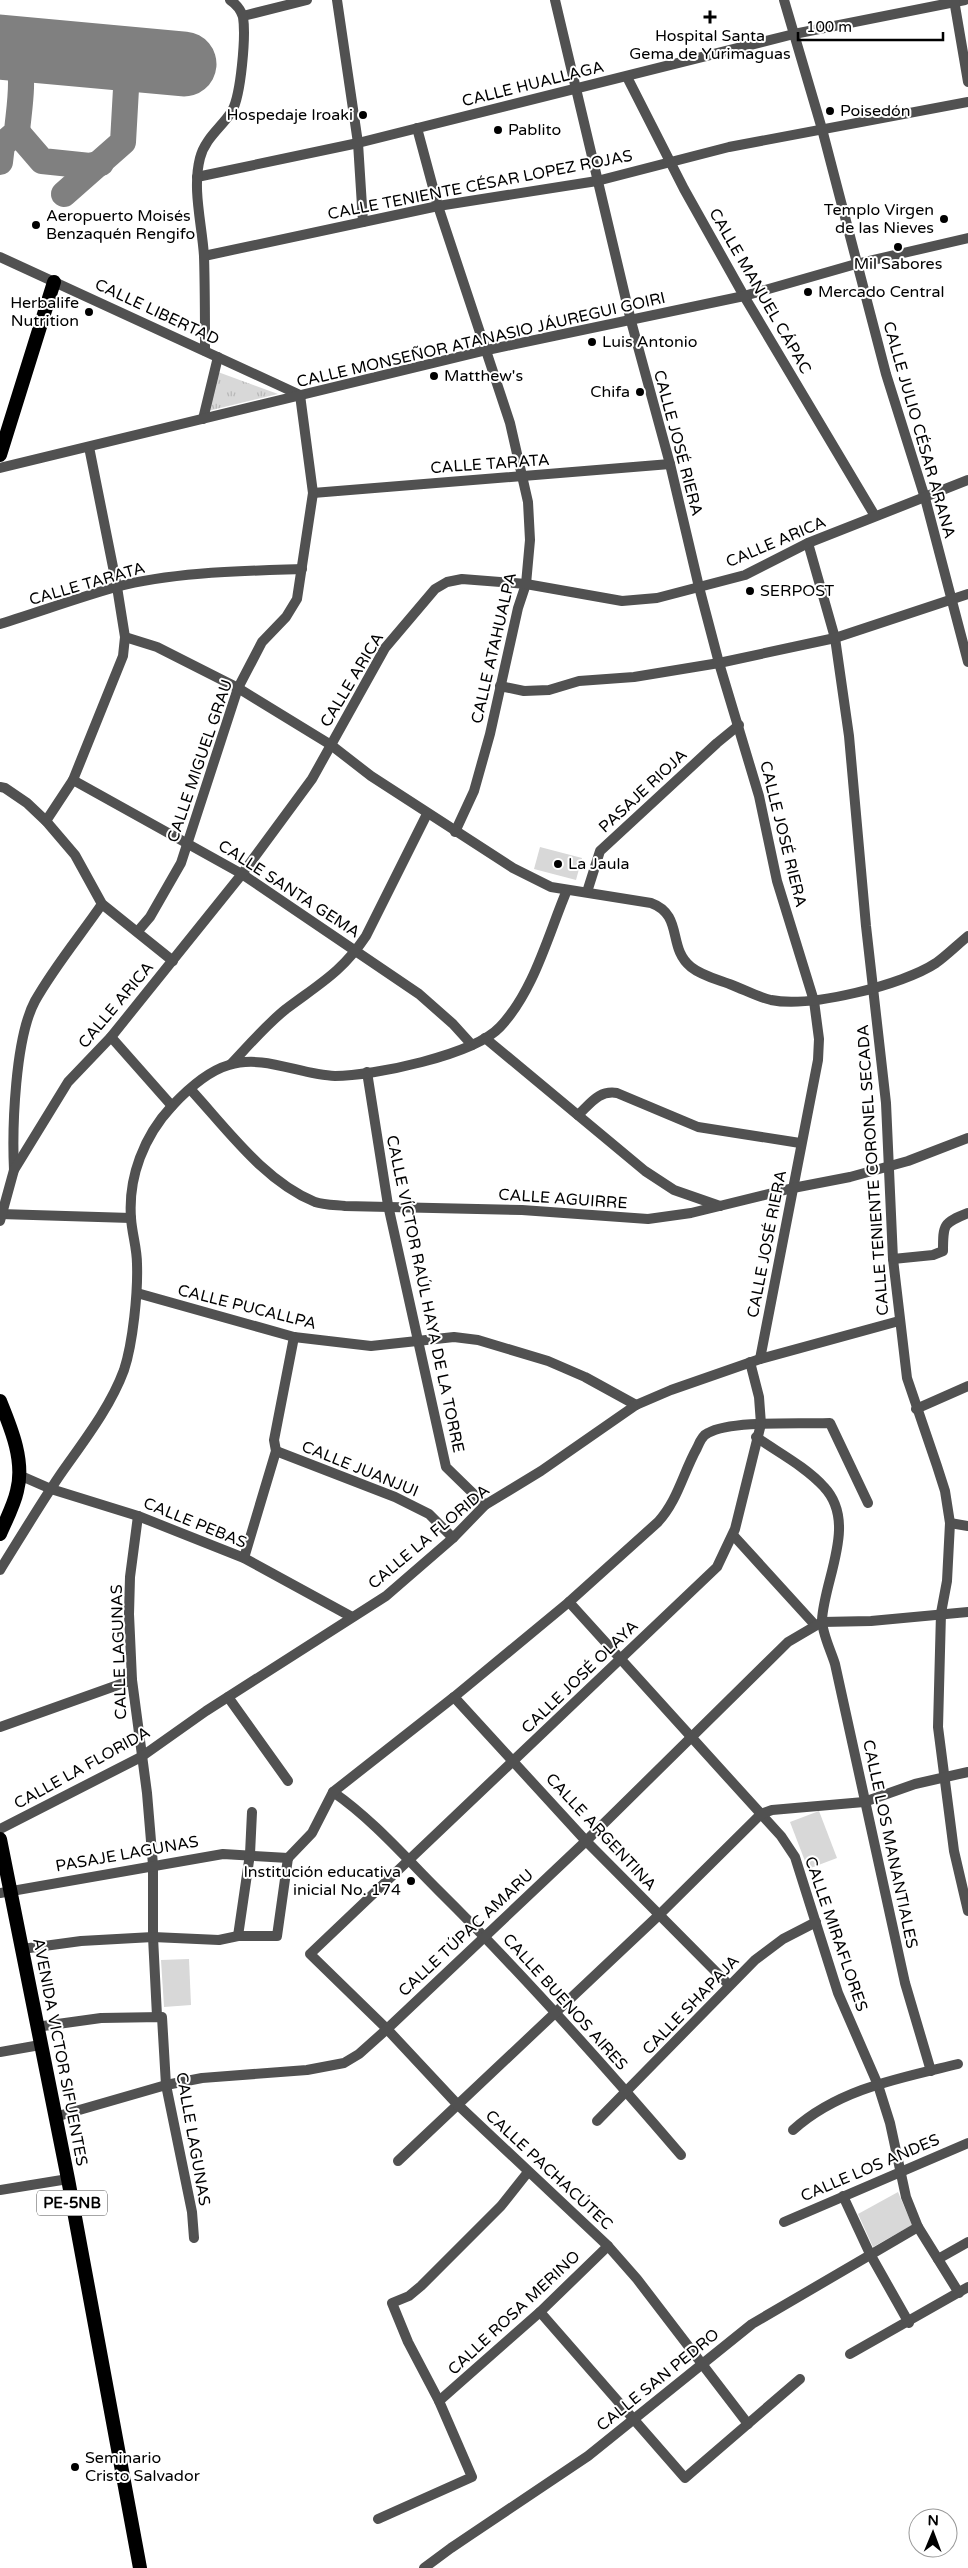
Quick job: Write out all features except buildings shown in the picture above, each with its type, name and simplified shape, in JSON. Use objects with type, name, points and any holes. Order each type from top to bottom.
[{"type":"highway","points":[[0,455],[54,282]]},
{"type":"highway","points":[[0,1401],[18,1454],[19,1475],[17,1491],[3,1519],[0,1534]]},
{"type":"highway","name":"AVENIDA VICTOR SIFUENTES","points":[[0,1839],[5,1891],[22,1949],[36,2027],[68,2179],[140,2568]]},
{"type":"street","points":[[205,351],[204,256],[197,177],[200,156],[206,142],[233,110],[239,92],[244,33],[243,16],[236,3],[230,0]]},
{"type":"street","points":[[243,16],[307,0]]},
{"type":"street","points":[[337,0],[358,143],[363,222]]},
{"type":"street","name":"CALLE JOSÉ RIERA","points":[[555,0],[630,321],[670,464],[719,663],[759,796],[777,881],[814,1000],[819,1039],[818,1060],[800,1143],[793,1188],[755,1361]]},
{"type":"street","name":"CALLE JULIO CÉSAR ARANA","points":[[784,0],[822,129],[886,374],[925,498],[968,662]]},
{"type":"street","points":[[958,1],[968,82]]},
{"type":"street","name":"CALLE HUALLAGA","points":[[197,177],[358,143],[794,34],[958,1]]},
{"type":"street","name":"CALLE MANUEL CÁPAC","points":[[627,77],[670,162],[744,296],[876,516]]},
{"type":"street","name":"CALLE TENIENTE CÉSAR LOPEZ ROJAS","points":[[204,256],[438,206],[597,181],[729,147],[968,102]]},
{"type":"street","name":"CALLE ATAHUALPA","points":[[417,128],[438,206],[510,422],[528,502],[530,540],[526,584],[518,608],[474,791],[455,832]]},
{"type":"street","name":"CALLE MONSEÑOR ATANASIO JÁUREGUI GOIRI","points":[[0,468],[487,350],[744,296],[856,264],[968,238]]},
{"type":"street","name":"CALLE LIBERTAD","points":[[0,257],[300,395]]},
{"type":"street","points":[[203,419],[218,357]]},
{"type":"street","name":"CALLE MIGUEL GRAU","points":[[138,931],[150,917],[181,864],[238,688],[262,642],[286,617],[297,599],[313,492],[300,395]]},
{"type":"street","points":[[46,821],[73,780],[118,674],[125,637],[89,447]]},
{"type":"street","name":"CALLE TARATA","points":[[313,492],[670,464]]},
{"type":"street","name":"CALLE ARICA","points":[[1,1216],[14,1170],[68,1082],[111,1037],[242,874],[312,779],[385,648],[436,589],[446,582],[462,579],[526,584],[622,601],[657,598],[745,574],[808,542],[968,480]]},
{"type":"street","name":"CALLE TENIENTE CORONEL SECADA","points":[[808,542],[835,638],[849,736],[886,1103],[893,1259],[907,1378],[945,1491],[950,1523],[947,1581],[941,1613],[938,1727],[954,1851],[968,1911]]},
{"type":"street","name":"CALLE TARATA","points":[[0,624],[117,587],[158,579],[302,569]]},
{"type":"street","points":[[500,686],[524,691],[549,690],[579,681],[634,676],[719,663],[835,638],[968,594]]},
{"type":"street","points":[[125,637],[157,647],[238,688],[331,745],[371,776],[455,832],[513,868],[551,888],[587,892],[661,907],[668,914],[674,928],[679,953],[690,966],[699,972],[770,1000],[814,1000],[874,988],[911,976],[935,963],[968,936]]},
{"type":"street","name":"PASAJE RIOJA","points":[[587,892],[600,851],[717,743],[739,726]]},
{"type":"street","name":"CALLE SANTA GEMA","points":[[73,780],[188,842],[242,874],[419,994],[453,1024],[472,1045]]},
{"type":"street","points":[[0,788],[5,788],[27,803],[46,821],[75,855],[102,904],[173,961]]},
{"type":"street","points":[[0,1570],[116,1389],[125,1367],[136,1293],[136,1240],[131,1218],[141,1151],[172,1106],[213,1072],[231,1064],[285,1010],[324,983],[343,967],[366,936],[427,814]]},
{"type":"street","points":[[231,1064],[273,1064],[304,1072],[336,1076],[366,1072],[442,1056],[472,1045],[498,1029],[522,994],[536,967],[566,890]]},
{"type":"street","points":[[14,1170],[18,1066],[24,1028],[35,1002],[102,904]]},
{"type":"street","points":[[111,1037],[172,1106]]},
{"type":"street","points":[[485,1038],[645,1171],[667,1185],[700,1201],[721,1206]]},
{"type":"street","name":"CALLE VÍCTOR RAÚL HAYA DE LA TORRE","points":[[366,1072],[388,1205],[416,1340],[446,1467],[485,1505]]},
{"type":"street","name":"CALLE AGUIRRE","points":[[191,1090],[270,1174],[317,1203],[345,1206],[388,1205],[522,1210],[648,1219],[691,1213],[888,1167],[968,1138]]},
{"type":"street","points":[[578,1115],[600,1094],[608,1091],[698,1127],[800,1143]]},
{"type":"street","points":[[893,1259],[933,1255],[943,1251],[944,1226],[949,1221],[968,1213]]},
{"type":"street","points":[[1,1216],[131,1218]]},
{"type":"street","name":"CALLE PUCALLPA","points":[[136,1293],[294,1337],[371,1346],[454,1337],[478,1340],[548,1361],[585,1377],[636,1405]]},
{"type":"street","name":"CALLE LA FLORIDA","points":[[0,1829],[140,1756],[386,1596],[453,1538],[485,1505],[541,1471],[636,1405],[671,1390],[755,1361],[899,1321]]},
{"type":"street","points":[[244,1558],[276,1451],[274,1440],[294,1337]]},
{"type":"street","name":"CALLE JOSÉ OLAYA","points":[[310,1954],[717,1567],[733,1536],[756,1437],[761,1424],[755,1361]]},
{"type":"street","points":[[916,1409],[968,1386]]},
{"type":"street","points":[[22,1949],[81,1941],[152,1937],[219,1940],[238,1936],[277,1936],[288,1858],[312,1833],[333,1792],[454,1697],[569,1602],[658,1522],[669,1509],[696,1449],[706,1434],[717,1428],[761,1424],[830,1423],[868,1503]]},
{"type":"street","points":[[756,1437],[826,1488],[834,1504],[838,1517],[838,1546],[818,1624]]},
{"type":"street","name":"CALLE JUANJUI","points":[[276,1451],[412,1505],[429,1514],[453,1538]]},
{"type":"street","name":"CALLE PEBAS","points":[[19,1475],[51,1489],[138,1516],[244,1558],[352,1617]]},
{"type":"street","name":"CALLE LAGUNAS","points":[[138,1516],[130,1578],[132,1680],[140,1756],[147,1793],[154,1865],[152,1937],[166,2085],[171,2119],[192,2212],[194,2238]]},
{"type":"street","points":[[950,1523],[968,1526]]},
{"type":"street","points":[[733,1536],[818,1624],[968,1612]]},
{"type":"street","name":"CALLE MIRAFLORES","points":[[569,1602],[621,1657],[691,1738],[781,1836],[795,1857],[838,1993],[878,2085],[906,2198],[918,2227],[938,2259],[964,2290]]},
{"type":"street","name":"CALLE TÚPAC AMARU","points":[[55,2117],[166,2085],[202,2078],[307,2070],[344,2063],[358,2054],[387,2029],[586,1841],[788,1642],[818,1624]]},
{"type":"street","name":"CALLE LOS MANANTIALES","points":[[818,1624],[836,1664],[864,1802],[905,1983],[931,2071]]},
{"type":"street","points":[[0,1727],[132,1680]]},
{"type":"street","points":[[228,1697],[288,1781]]},
{"type":"street","name":"CALLE ARGENTINA","points":[[454,1697],[586,1841],[729,1985]]},
{"type":"street","points":[[398,2161],[659,1915],[761,1814],[772,1810],[864,1802],[944,1776],[968,1772]]},
{"type":"street","name":"CALLE BUENOS AIRES","points":[[333,1792],[346,1801],[485,1936],[556,2011],[681,2155]]},
{"type":"street","points":[[238,1936],[250,1854],[252,1812]]},
{"type":"street","name":"PASAJE LAGUNAS","points":[[5,1891],[223,1854],[250,1854],[288,1858]]},
{"type":"street","name":"CALLE SHAPAJA","points":[[597,2121],[729,1985],[783,1939],[816,1922]]},
{"type":"street","name":"CALLE PACHACÚTEC","points":[[310,1954],[387,2029],[457,2104],[608,2246],[637,2279],[748,2424]]},
{"type":"street","points":[[36,2027],[101,2018],[159,2016]]},
{"type":"street","points":[[0,2052],[40,2045]]},
{"type":"street","points":[[793,2130],[812,2113],[844,2097],[878,2085],[958,2064]]},
{"type":"street","name":"CALLE LOS ANDES","points":[[784,2222],[968,2143]]},
{"type":"street","points":[[378,2519],[472,2477],[439,2402],[408,2342],[392,2303],[409,2296],[421,2286],[501,2206],[528,2172]]},
{"type":"street","points":[[0,2190],[68,2179]]},
{"type":"street","points":[[843,2196],[870,2254],[910,2323]]},
{"type":"street","name":"CALLE SAN PEDRO","points":[[424,2568],[450,2548],[588,2456],[752,2324],[918,2227]]},
{"type":"street","points":[[938,2259],[968,2242]]},
{"type":"street","name":"CALLE ROSA MERINO","points":[[439,2402],[540,2312],[608,2246]]},
{"type":"street","points":[[850,2354],[910,2323],[964,2290]]},
{"type":"street","points":[[540,2312],[633,2421],[685,2478],[800,2379]]},
{"type":"green space","points":[[218,372],[278,394],[208,411]]},
{"type":"green space","name":"La Jaula","points":[[540,847],[582,858],[576,880],[534,869]]},
{"type":"green space","points":[[819,1811],[837,1858],[808,1869],[790,1822]]},
{"type":"green space","points":[[189,1959],[191,2005],[164,2007],[161,1960]]},
{"type":"green space","points":[[898,2192],[912,2225],[873,2247],[858,2214]]},
{"type":"taxiway","points":[[0,48],[12,56],[18,64],[21,78],[17,132],[2,145],[0,162]]},
{"type":"taxiway","points":[[64,194],[123,142],[127,71],[115,57]]},
{"type":"taxiway","points":[[17,132],[42,161],[90,166],[101,163]]},
{"type":"runway","points":[[0,47],[184,64]]},
{"type":"place","name":"Hospital Santa Gema de Yurimaguas","points":[[710,17]]},
{"type":"place","name":"Poisedón","points":[[830,111]]},
{"type":"place","name":"Hospedaje Iroaki","points":[[363,115]]},
{"type":"place","name":"Pablito","points":[[498,130]]},
{"type":"place","name":"Templo Virgen de las Nieves","points":[[944,219]]},
{"type":"place","name":"Aeropuerto Moisés Benzaquén Rengifo","points":[[36,225]]},
{"type":"place","name":"Mil Sabores","points":[[898,247]]},
{"type":"place","name":"Mercado Central","points":[[808,292]]},
{"type":"place","name":"Herbalife Nutrition","points":[[89,312]]},
{"type":"place","name":"Luis Antonio","points":[[592,342]]},
{"type":"place","name":"Matthew's","points":[[434,376]]},
{"type":"place","name":"Chifa","points":[[640,392]]},
{"type":"place","name":"SERPOST","points":[[750,591]]},
{"type":"place","name":"La Jaula","points":[[558,864]]},
{"type":"place","name":"Institución educativa inicial No. 174","points":[[411,1881]]},
{"type":"place","name":"Seminario Cristo Salvador","points":[[75,2467]]}]
